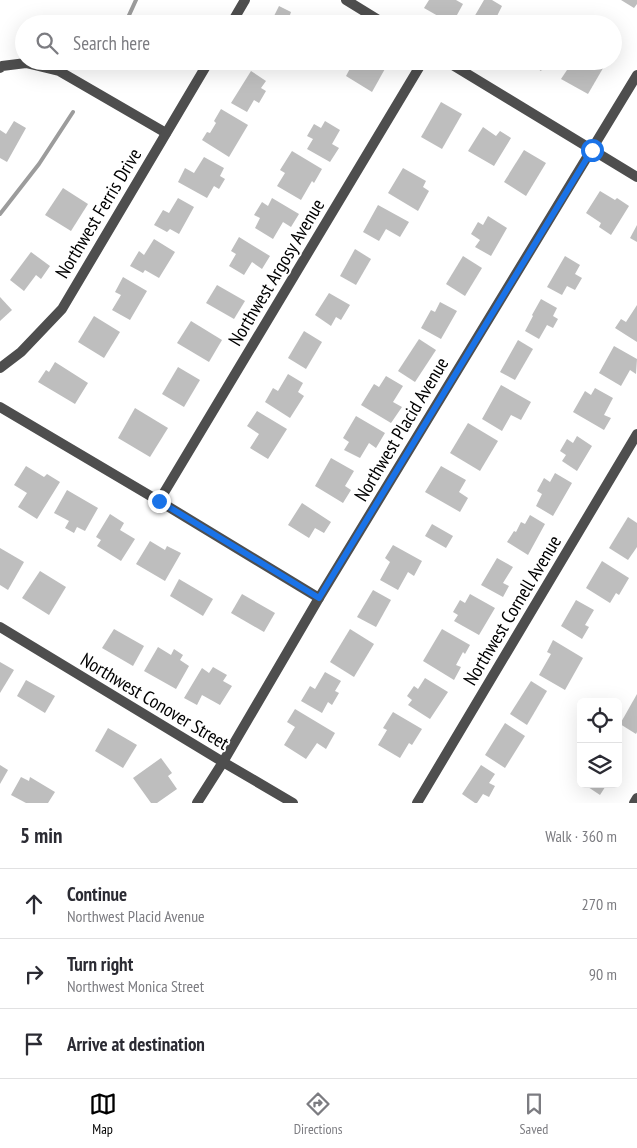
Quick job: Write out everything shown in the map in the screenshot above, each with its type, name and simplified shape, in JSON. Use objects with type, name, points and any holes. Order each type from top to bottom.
[{"type":"street","points":[[236,15],[245,0]]},
{"type":"street","points":[[346,0],[370,15]]},
{"type":"street","points":[[0,68],[15,64]]},
{"type":"street","points":[[55,70],[166,133]]},
{"type":"street","name":"Northwest Ferris Drive","points":[[0,368],[21,352],[62,309],[204,70]]},
{"type":"street","name":"Northwest Argosy Avenue","points":[[159,501],[418,70]]},
{"type":"street","points":[[461,70],[637,176]]},
{"type":"street","name":"Northwest Placid Avenue","points":[[197,803],[319,598],[637,75]]},
{"type":"street","points":[[0,406],[319,598]]},
{"type":"street","name":"Northwest Cornell Avenue","points":[[417,803],[637,434]]},
{"type":"street","name":"Northwest Conover Street","points":[[0,627],[293,803]]},
{"type":"street","points":[[634,803],[637,798]]},
{"type":"building","points":[[429,0],[456,0],[463,4],[457,15],[436,15],[424,8]]},
{"type":"building","points":[[484,0],[492,0],[502,6],[498,15],[475,15]]},
{"type":"building","points":[[621,0],[637,0],[637,4],[634,8]]},
{"type":"building","points":[[279,6],[291,12],[290,15],[274,15]]},
{"type":"building","points":[[349,70],[384,70],[372,92],[346,76]]},
{"type":"building","points":[[567,70],[602,70],[588,94],[561,79]]},
{"type":"building","points":[[251,71],[266,81],[261,88],[266,91],[259,103],[254,100],[247,112],[231,103]]},
{"type":"building","points":[[441,102],[462,114],[442,149],[421,137]]},
{"type":"building","points":[[221,109],[248,125],[229,157],[202,140],[207,132],[210,133]]},
{"type":"building","points":[[14,121],[26,128],[7,162],[0,158],[0,130],[6,134]]},
{"type":"building","points":[[325,121],[340,130],[332,144],[339,148],[330,162],[307,149],[313,139],[307,136],[314,124],[321,128]]},
{"type":"building","points":[[483,127],[496,136],[500,131],[511,138],[494,166],[468,151]]},
{"type":"building","points":[[524,150],[546,163],[526,196],[504,182]]},
{"type":"building","points":[[292,151],[322,169],[314,183],[312,181],[301,200],[277,186],[285,173],[280,170]]},
{"type":"building","points":[[204,157],[224,168],[220,176],[225,179],[219,189],[214,186],[207,198],[178,182],[185,168],[194,173]]},
{"type":"building","points":[[403,168],[426,181],[423,187],[429,191],[418,211],[388,193]]},
{"type":"building","points":[[63,188],[88,204],[71,231],[45,215]]},
{"type":"building","points":[[600,191],[615,200],[617,198],[629,206],[611,235],[599,227],[601,223],[586,213]]},
{"type":"building","points":[[178,198],[194,207],[179,234],[170,229],[167,232],[154,225],[163,210],[169,213]]},
{"type":"building","points":[[272,198],[299,214],[291,227],[283,222],[273,239],[255,228],[260,218],[254,215],[262,202],[268,206]]},
{"type":"building","points":[[378,205],[409,222],[400,237],[386,229],[379,241],[363,232]]},
{"type":"building","points":[[488,216],[507,228],[491,256],[475,247],[480,240],[471,234],[478,222],[483,225]]},
{"type":"building","points":[[637,225],[637,242],[630,238]]},
{"type":"building","points":[[239,237],[270,256],[262,269],[252,262],[244,275],[229,266],[236,254],[231,251]]},
{"type":"building","points":[[154,239],[175,252],[159,278],[145,270],[143,273],[130,266],[139,251],[144,255]]},
{"type":"building","points":[[355,249],[371,259],[356,285],[340,276]]},
{"type":"building","points":[[31,252],[50,266],[41,279],[36,275],[24,291],[10,280]]},
{"type":"building","points":[[463,256],[482,268],[465,296],[446,284]]},
{"type":"building","points":[[565,256],[580,265],[575,274],[582,278],[575,290],[567,286],[562,295],[547,287]]},
{"type":"building","points":[[123,277],[147,291],[130,320],[112,310],[121,295],[115,292]]},
{"type":"building","points":[[217,285],[245,301],[234,319],[206,303]]},
{"type":"building","points":[[329,293],[350,305],[341,320],[336,317],[331,326],[315,315]]},
{"type":"building","points":[[0,297],[12,310],[0,321]]},
{"type":"building","points":[[541,299],[557,308],[553,316],[558,319],[553,328],[547,325],[539,339],[525,331]]},
{"type":"building","points":[[440,302],[457,311],[441,339],[421,328],[431,310],[435,312]]},
{"type":"building","points":[[637,305],[637,342],[615,328],[621,319],[626,322]]},
{"type":"building","points":[[94,316],[120,332],[104,358],[78,342]]},
{"type":"building","points":[[191,321],[222,340],[209,362],[177,343]]},
{"type":"building","points":[[304,331],[322,342],[306,369],[288,358]]},
{"type":"building","points":[[419,339],[436,350],[415,382],[398,371]]},
{"type":"building","points":[[518,340],[533,349],[515,380],[500,372]]},
{"type":"building","points":[[614,346],[637,359],[636,374],[630,370],[621,386],[599,373]]},
{"type":"building","points":[[55,362],[88,383],[75,404],[38,382],[46,370],[49,372]]},
{"type":"building","points":[[178,367],[200,380],[184,407],[162,394]]},
{"type":"building","points":[[288,374],[303,383],[298,392],[304,396],[290,418],[265,402],[273,388],[278,391]]},
{"type":"building","points":[[386,376],[403,386],[393,402],[402,407],[391,423],[361,405],[374,384],[379,387]]},
{"type":"building","points":[[501,385],[531,402],[521,420],[511,415],[502,431],[482,419]]},
{"type":"building","points":[[595,388],[613,398],[604,415],[611,418],[604,430],[573,412],[585,391],[591,395]]},
{"type":"building","points":[[135,408],[168,428],[150,457],[118,438]]},
{"type":"building","points":[[257,411],[287,429],[268,459],[250,448],[259,434],[247,426]]},
{"type":"building","points":[[356,416],[385,433],[376,448],[369,443],[360,458],[344,450],[349,442],[343,438]]},
{"type":"building","points":[[468,423],[498,441],[480,471],[450,453]]},
{"type":"building","points":[[577,436],[592,446],[577,471],[562,461],[566,455],[560,451],[567,439],[573,443]]},
{"type":"building","points":[[331,458],[354,471],[345,486],[351,490],[343,503],[315,486]]},
{"type":"building","points":[[26,466],[44,477],[47,474],[60,482],[37,519],[18,507],[27,493],[14,485]]},
{"type":"building","points":[[441,466],[466,480],[459,492],[468,498],[460,512],[425,492]]},
{"type":"building","points":[[555,473],[572,483],[553,516],[536,506],[542,494],[537,491],[544,478],[550,482]]},
{"type":"building","points":[[67,490],[98,508],[85,531],[77,527],[74,533],[65,528],[69,521],[54,513]]},
{"type":"building","points":[[302,503],[331,522],[324,533],[315,528],[309,538],[288,525]]},
{"type":"building","points":[[110,514],[124,523],[120,530],[135,539],[121,561],[97,546],[101,540],[96,537]]},
{"type":"building","points":[[530,515],[545,524],[528,555],[507,542],[514,531],[516,532],[521,522],[525,524]]},
{"type":"building","points":[[628,517],[637,523],[637,547],[628,560],[609,548]]},
{"type":"building","points":[[432,524],[453,536],[446,548],[425,536]]},
{"type":"building","points":[[150,541],[165,550],[167,546],[181,553],[165,581],[136,564]]},
{"type":"building","points":[[393,545],[422,561],[414,576],[408,572],[398,590],[380,580],[390,562],[385,558]]},
{"type":"building","points":[[0,548],[24,562],[8,590],[0,585]]},
{"type":"building","points":[[497,558],[513,567],[503,583],[509,586],[503,597],[481,585]]},
{"type":"building","points":[[602,561],[629,578],[619,595],[616,593],[610,603],[586,588]]},
{"type":"building","points":[[40,571],[66,587],[49,615],[22,598]]},
{"type":"building","points":[[179,579],[213,599],[203,616],[170,596]]},
{"type":"building","points":[[373,590],[391,600],[376,627],[357,617]]},
{"type":"building","points":[[242,594],[275,613],[264,632],[231,613]]},
{"type":"building","points":[[470,594],[495,608],[479,635],[454,621],[458,615],[453,612],[460,600],[465,603]]},
{"type":"building","points":[[576,600],[594,610],[585,625],[589,627],[582,639],[561,626]]},
{"type":"building","points":[[114,629],[144,646],[133,666],[102,648]]},
{"type":"building","points":[[350,629],[374,644],[354,677],[330,662]]},
{"type":"building","points":[[442,629],[470,645],[465,654],[463,652],[456,665],[461,667],[454,680],[423,661]]},
{"type":"building","points":[[553,640],[583,658],[565,690],[539,675],[551,654],[547,652]]},
{"type":"building","points":[[158,647],[171,655],[174,649],[183,655],[180,660],[189,666],[176,689],[144,671]]},
{"type":"building","points":[[0,662],[14,670],[0,693]]},
{"type":"building","points":[[213,667],[227,675],[223,681],[232,686],[220,705],[202,695],[197,705],[184,698],[202,668],[209,673]]},
{"type":"building","points":[[325,672],[341,681],[335,691],[339,693],[332,705],[328,702],[322,713],[301,701],[310,686],[315,689]]},
{"type":"building","points":[[425,678],[448,692],[430,719],[408,705],[412,700],[407,696],[414,686],[418,689]]},
{"type":"building","points":[[26,680],[55,696],[45,713],[17,696]]},
{"type":"building","points":[[531,681],[547,691],[527,725],[510,714]]},
{"type":"building","points":[[637,694],[636,734],[622,725],[622,720]]},
{"type":"building","points":[[295,709],[335,733],[326,749],[317,743],[306,759],[284,745],[295,727],[287,722]]},
{"type":"building","points":[[393,712],[422,729],[412,745],[409,743],[400,758],[378,745],[387,730],[383,728]]},
{"type":"building","points":[[505,723],[525,736],[505,768],[485,755]]},
{"type":"building","points":[[108,728],[137,745],[123,768],[95,751]]},
{"type":"building","points":[[161,758],[172,773],[168,776],[177,789],[157,803],[151,803],[133,778]]},
{"type":"building","points":[[0,765],[8,770],[0,784]]},
{"type":"building","points":[[481,765],[495,774],[489,783],[495,786],[489,797],[483,794],[475,803],[462,794]]},
{"type":"building","points":[[21,777],[29,781],[30,777],[55,792],[48,803],[26,803],[11,795]]},
{"type":"building","points":[[590,788],[604,788],[600,795]]},
{"type":"waterway","points":[[129,15],[136,0]]},
{"type":"waterway","points":[[0,214],[39,164],[73,112]]},
{"type":"route","points":[[159,501],[319,598],[592,150]]}]
